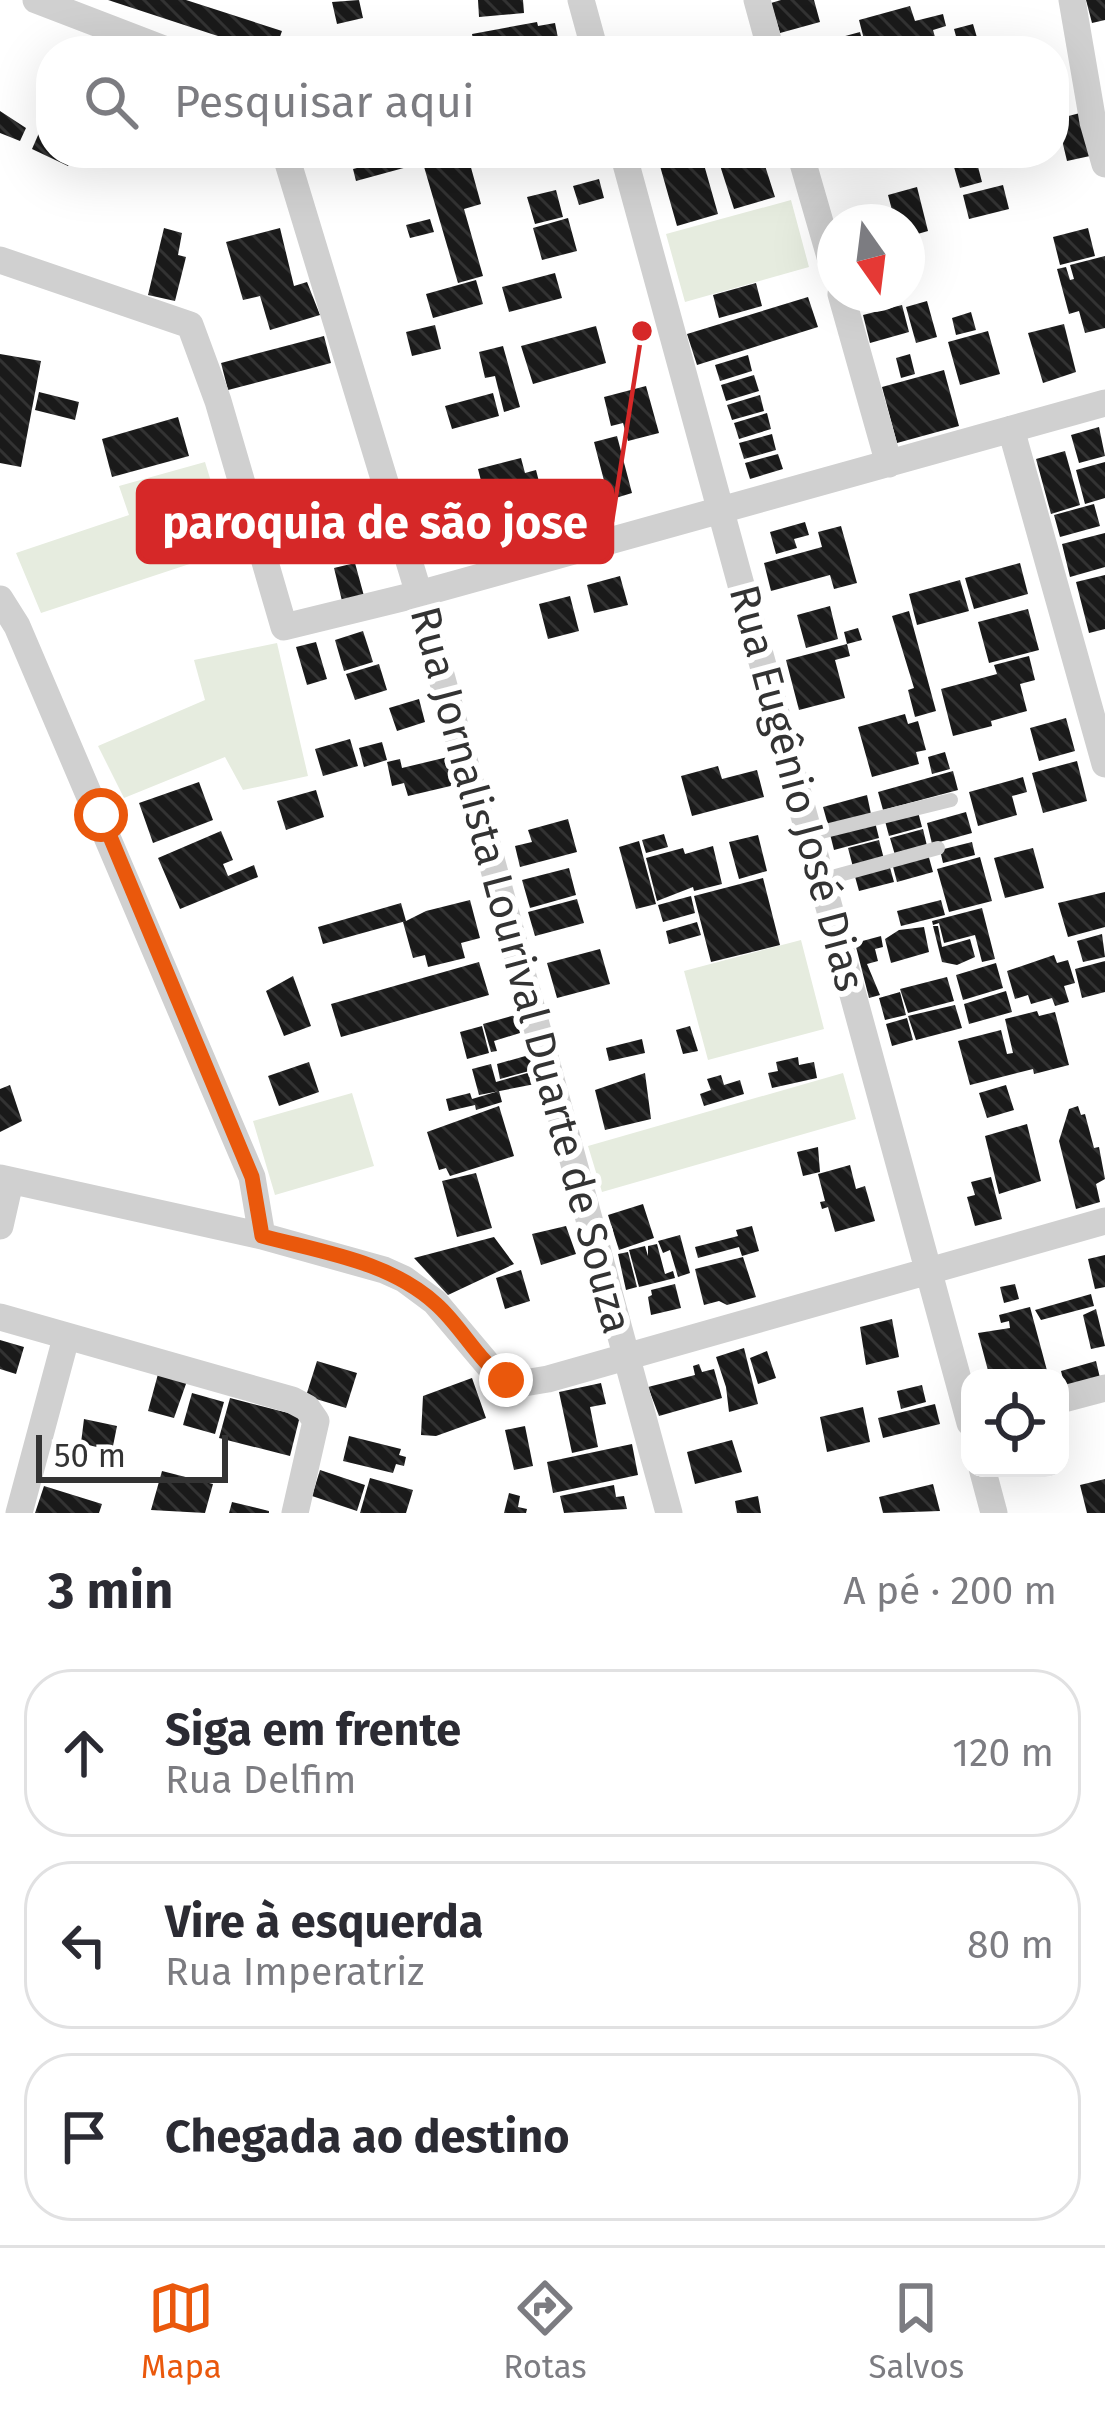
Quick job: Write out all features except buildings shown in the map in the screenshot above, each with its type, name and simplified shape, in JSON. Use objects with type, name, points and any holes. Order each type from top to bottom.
[{"type":"street","points":[[36,0],[130,36]]},
{"type":"street","points":[[581,0],[591,36]]},
{"type":"street","points":[[757,0],[767,36]]},
{"type":"street","points":[[1072,0],[1105,164]]},
{"type":"street","name":"Rua Jornalista Lourival Duarte de Souza","points":[[290,168],[419,594],[669,1513]]},
{"type":"street","name":"Rua Eugênio José Dias","points":[[627,168],[961,1389]]},
{"type":"street","points":[[804,168],[817,212]]},
{"type":"street","points":[[0,260],[190,325],[218,401],[284,627],[419,594],[1105,403]]},
{"type":"street","points":[[846,312],[889,464]]},
{"type":"street","points":[[1011,429],[1105,764]]},
{"type":"street","points":[[0,599],[17,626],[101,815],[252,1177],[262,1236]]},
{"type":"street","points":[[0,1226],[5,1180],[367,1264],[404,1279],[451,1318],[506,1380],[548,1379],[1105,1221]]},
{"type":"street","points":[[0,1316],[308,1408],[316,1421],[296,1513]]},
{"type":"street","points":[[19,1513],[66,1338]]},
{"type":"street","points":[[1069,1398],[1105,1388]]},
{"type":"street","points":[[984,1477],[994,1513]]},
{"type":"lane","points":[[809,835],[951,800]]},
{"type":"lane","points":[[821,880],[938,848]]},
{"type":"shaded area","points":[[791,200],[809,267],[685,302],[666,234]]},
{"type":"shaded area","points":[[205,462],[232,550],[41,613],[16,553],[129,515],[119,486]]},
{"type":"shaded area","points":[[277,643],[308,776],[243,790],[225,757],[124,798],[98,746],[205,700],[194,660]]},
{"type":"shaded area","points":[[801,940],[824,1029],[708,1060],[684,971]]},
{"type":"shaded area","points":[[843,1073],[856,1119],[602,1192],[588,1146]]},
{"type":"shaded area","points":[[352,1093],[374,1166],[275,1195],[253,1121]]},
{"type":"place","name":"paroquia de são jose","points":[[642,331]]},
{"type":"route","points":[[101,815],[252,1177],[262,1236],[367,1264],[404,1279],[435,1302],[506,1380]]}]
